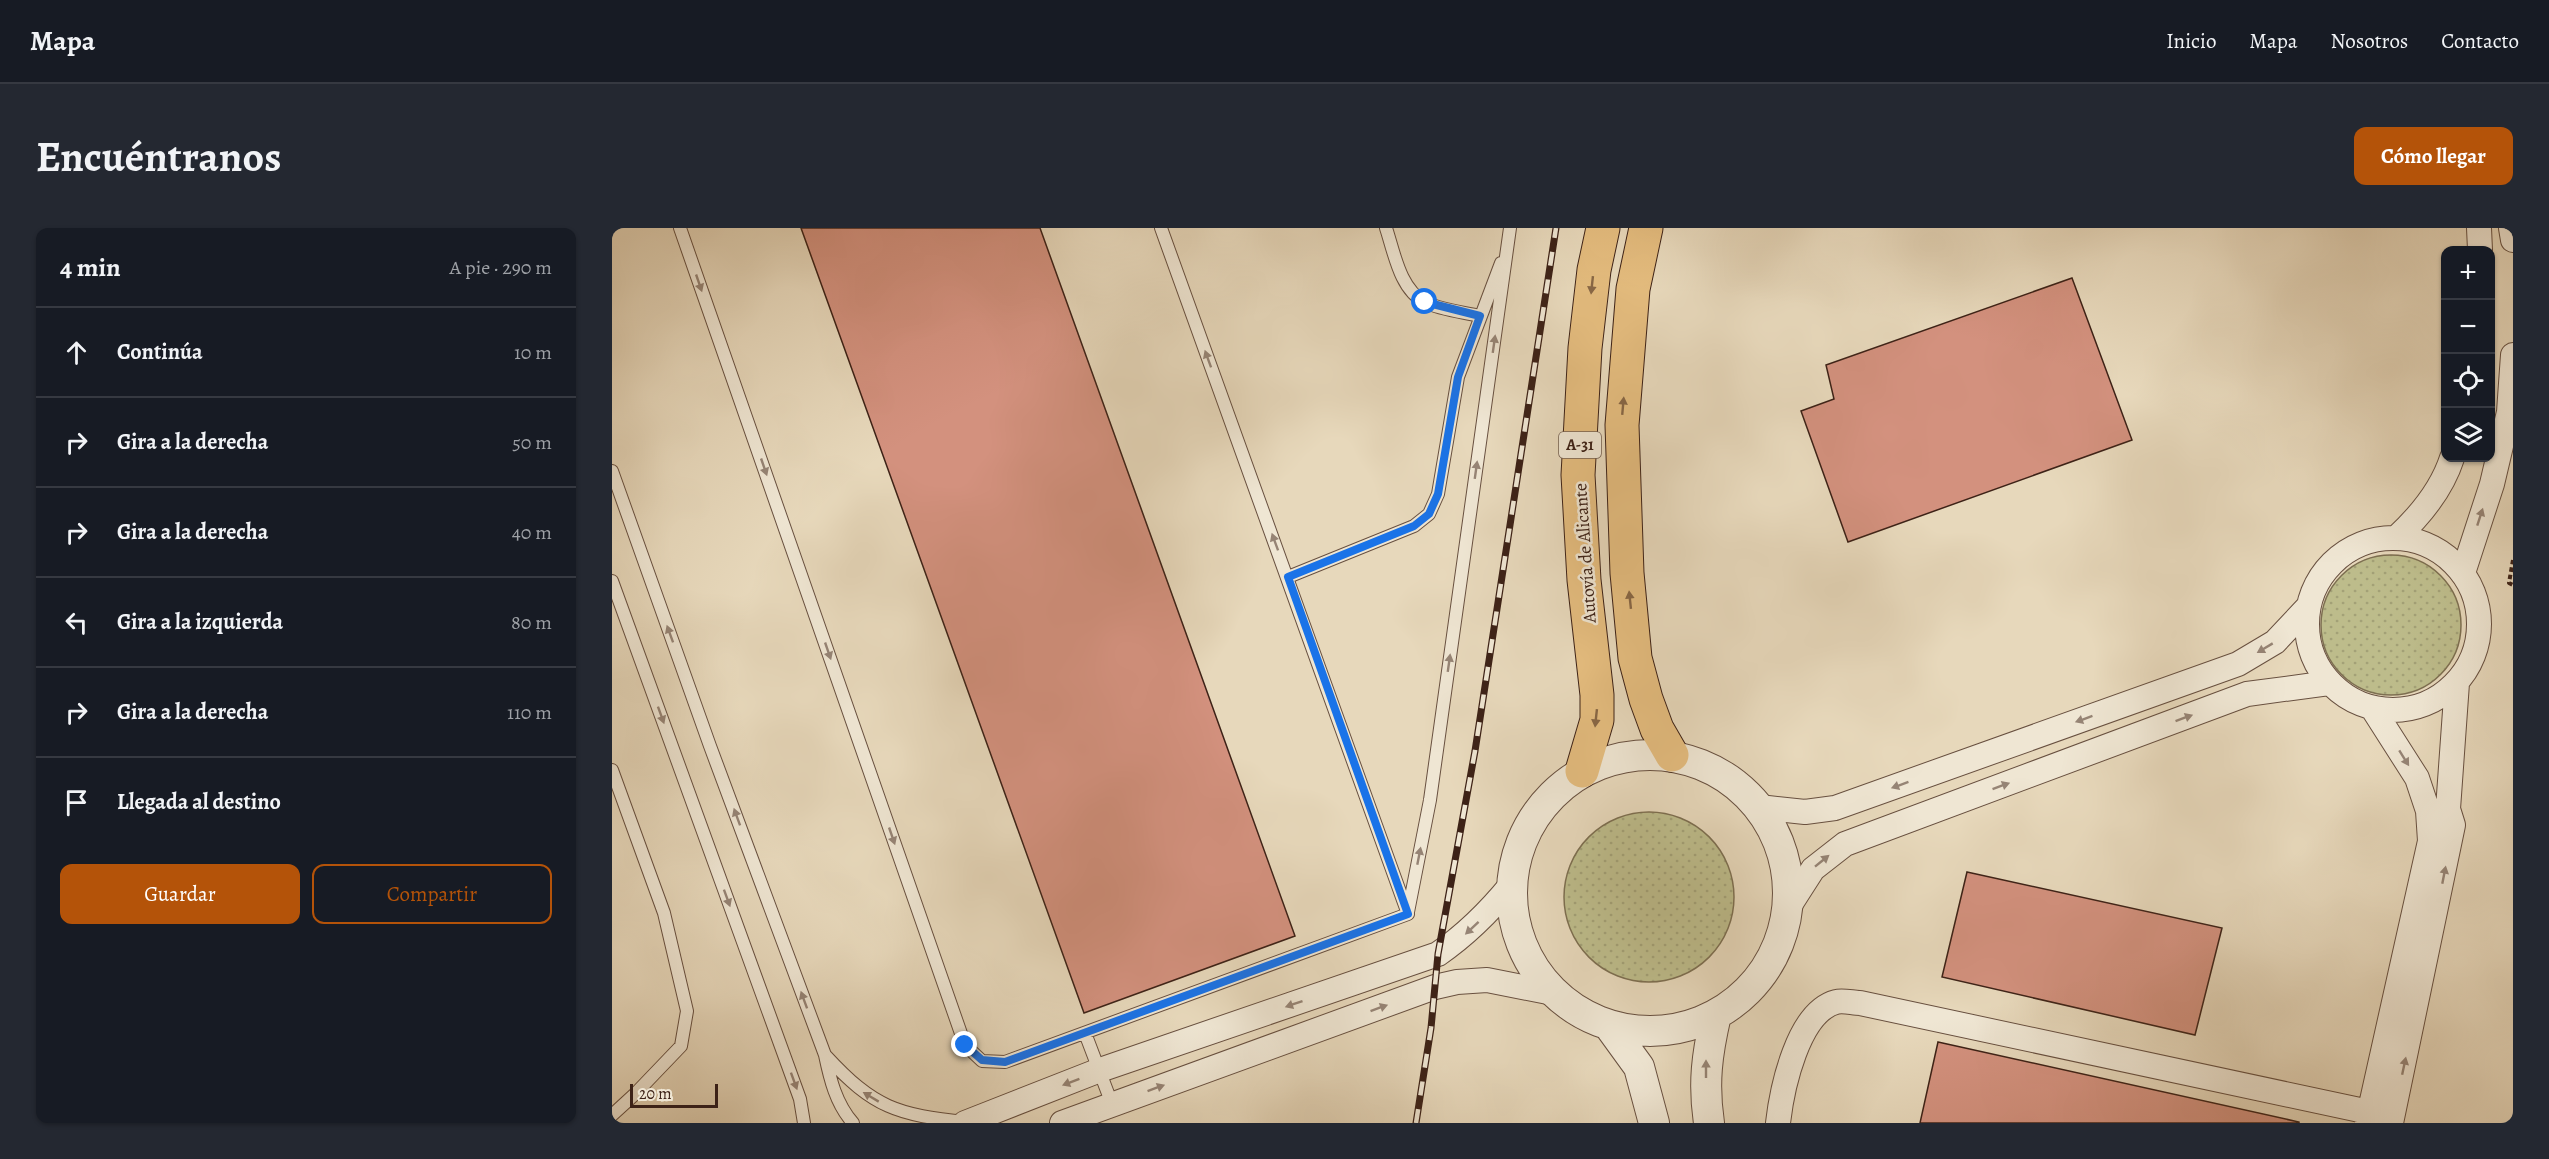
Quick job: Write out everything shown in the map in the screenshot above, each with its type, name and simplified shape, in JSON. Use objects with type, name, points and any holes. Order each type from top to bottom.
[{"type":"highway","name":"Autovía de Alicante","points":[[1582,771],[1597,720],[1595,663],[1584,580],[1578,475],[1586,348],[1594,270],[1604,228]]},
{"type":"highway","name":"A-31","points":[[1646,228],[1633,290],[1622,425],[1627,573],[1635,658],[1657,729],[1671,755]]},
{"type":"street","points":[[2479,228],[2480,246]]},
{"type":"street","points":[[2511,228],[2513,240]]},
{"type":"street","points":[[2463,573],[2492,484],[2509,412],[2513,355]]},
{"type":"street","points":[[2396,538],[2436,492],[2450,462]]},
{"type":"street","points":[[2396,538],[2415,540],[2450,559],[2463,573],[2473,591],[2478,609],[2479,629],[2475,649],[2468,667],[2457,683],[2432,702],[2403,711],[2373,709],[2342,695],[2317,667],[2306,629],[2307,608],[2313,589],[2338,557],[2365,542],[2396,538]]},
{"type":"street","points":[[1760,807],[1805,812],[1835,808],[2238,664],[2275,642],[2307,608]]},
{"type":"street","points":[[1788,908],[1787,872],[1778,838],[1760,807],[1735,783],[1705,765],[1671,755],[1626,756],[1582,771],[1546,800],[1522,840],[1511,885],[1515,925],[1529,962],[1553,993],[1570,1007],[1610,1027],[1646,1032],[1682,1029],[1716,1015],[1752,988],[1776,951],[1788,908],[1813,869],[1845,843],[2247,694],[2329,683]]},
{"type":"street","points":[[2391,1123],[2453,825],[2448,808],[2457,683]]},
{"type":"street","points":[[2373,709],[2417,778],[2428,811],[2430,841]]},
{"type":"street","points":[[1778,1123],[1796,1046],[1815,1014],[1837,1002],[1871,1005],[2368,1118],[2430,841],[2448,808]]},
{"type":"street","points":[[966,1123],[1100,1070],[1438,954],[1462,938],[1487,914],[1511,885]]},
{"type":"street","points":[[1062,1123],[1435,987],[1487,980],[1553,993]]},
{"type":"street","points":[[1709,1123],[1706,1104],[1706,1057],[1716,1015]]},
{"type":"street","points":[[1610,1027],[1639,1067],[1654,1123]]},
{"type":"lane","points":[[680,228],[965,1045],[982,1060],[1005,1062],[1408,914]]},
{"type":"lane","points":[[1161,228],[1408,914]]},
{"type":"lane","points":[[1386,228],[1406,284],[1414,295],[1437,306],[1480,316]]},
{"type":"lane","points":[[1408,914],[1430,800],[1510,228]]},
{"type":"lane","points":[[1288,577],[1414,526],[1429,514],[1438,494],[1458,377],[1509,242]]},
{"type":"lane","points":[[612,471],[710,746],[825,1055],[832,1084],[845,1114],[853,1123]]},
{"type":"lane","points":[[612,581],[800,1099],[804,1123]]},
{"type":"lane","points":[[612,770],[664,913],[687,1011],[681,1046],[612,1115]]},
{"type":"lane","points":[[1085,1033],[1112,1104]]},
{"type":"lane","points":[[825,1055],[850,1082],[868,1096],[921,1118],[966,1123]]},
{"type":"path","points":[[2513,560],[2509,583],[2513,585]]},
{"type":"shaded area","points":[[2391,555],[2418,561],[2430,567],[2440,576],[2449,586],[2455,598],[2461,625],[2455,652],[2449,664],[2440,674],[2430,683],[2418,689],[2391,695],[2364,689],[2352,683],[2342,674],[2333,664],[2327,652],[2321,625],[2327,598],[2333,586],[2342,576],[2352,567],[2364,561]]},
{"type":"shaded area","points":[[1649,812],[1666,813],[1682,818],[1709,837],[1728,864],[1733,880],[1733,914],[1728,930],[1709,957],[1682,976],[1666,981],[1649,982],[1632,981],[1616,976],[1589,957],[1570,930],[1565,914],[1564,897],[1565,880],[1570,864],[1589,837],[1616,818],[1632,813]]},
{"type":"building","points":[[801,228],[1040,228],[1295,936],[1084,1013]]},
{"type":"building","points":[[2072,278],[2132,440],[1848,542],[1801,411],[1834,399],[1826,365]]},
{"type":"building","points":[[1967,872],[2222,928],[2195,1035],[1942,977]]},
{"type":"building","points":[[1938,1042],[2299,1122],[2299,1123],[1920,1123]]},
{"type":"railway","points":[[1416,1123],[1431,1028],[1438,954],[1475,751],[1556,228]]},
{"type":"route","points":[[965,1045],[982,1060],[1005,1062],[1408,914],[1288,577],[1414,526],[1429,514],[1438,494],[1444,466],[1458,377],[1480,316],[1425,302]]}]
